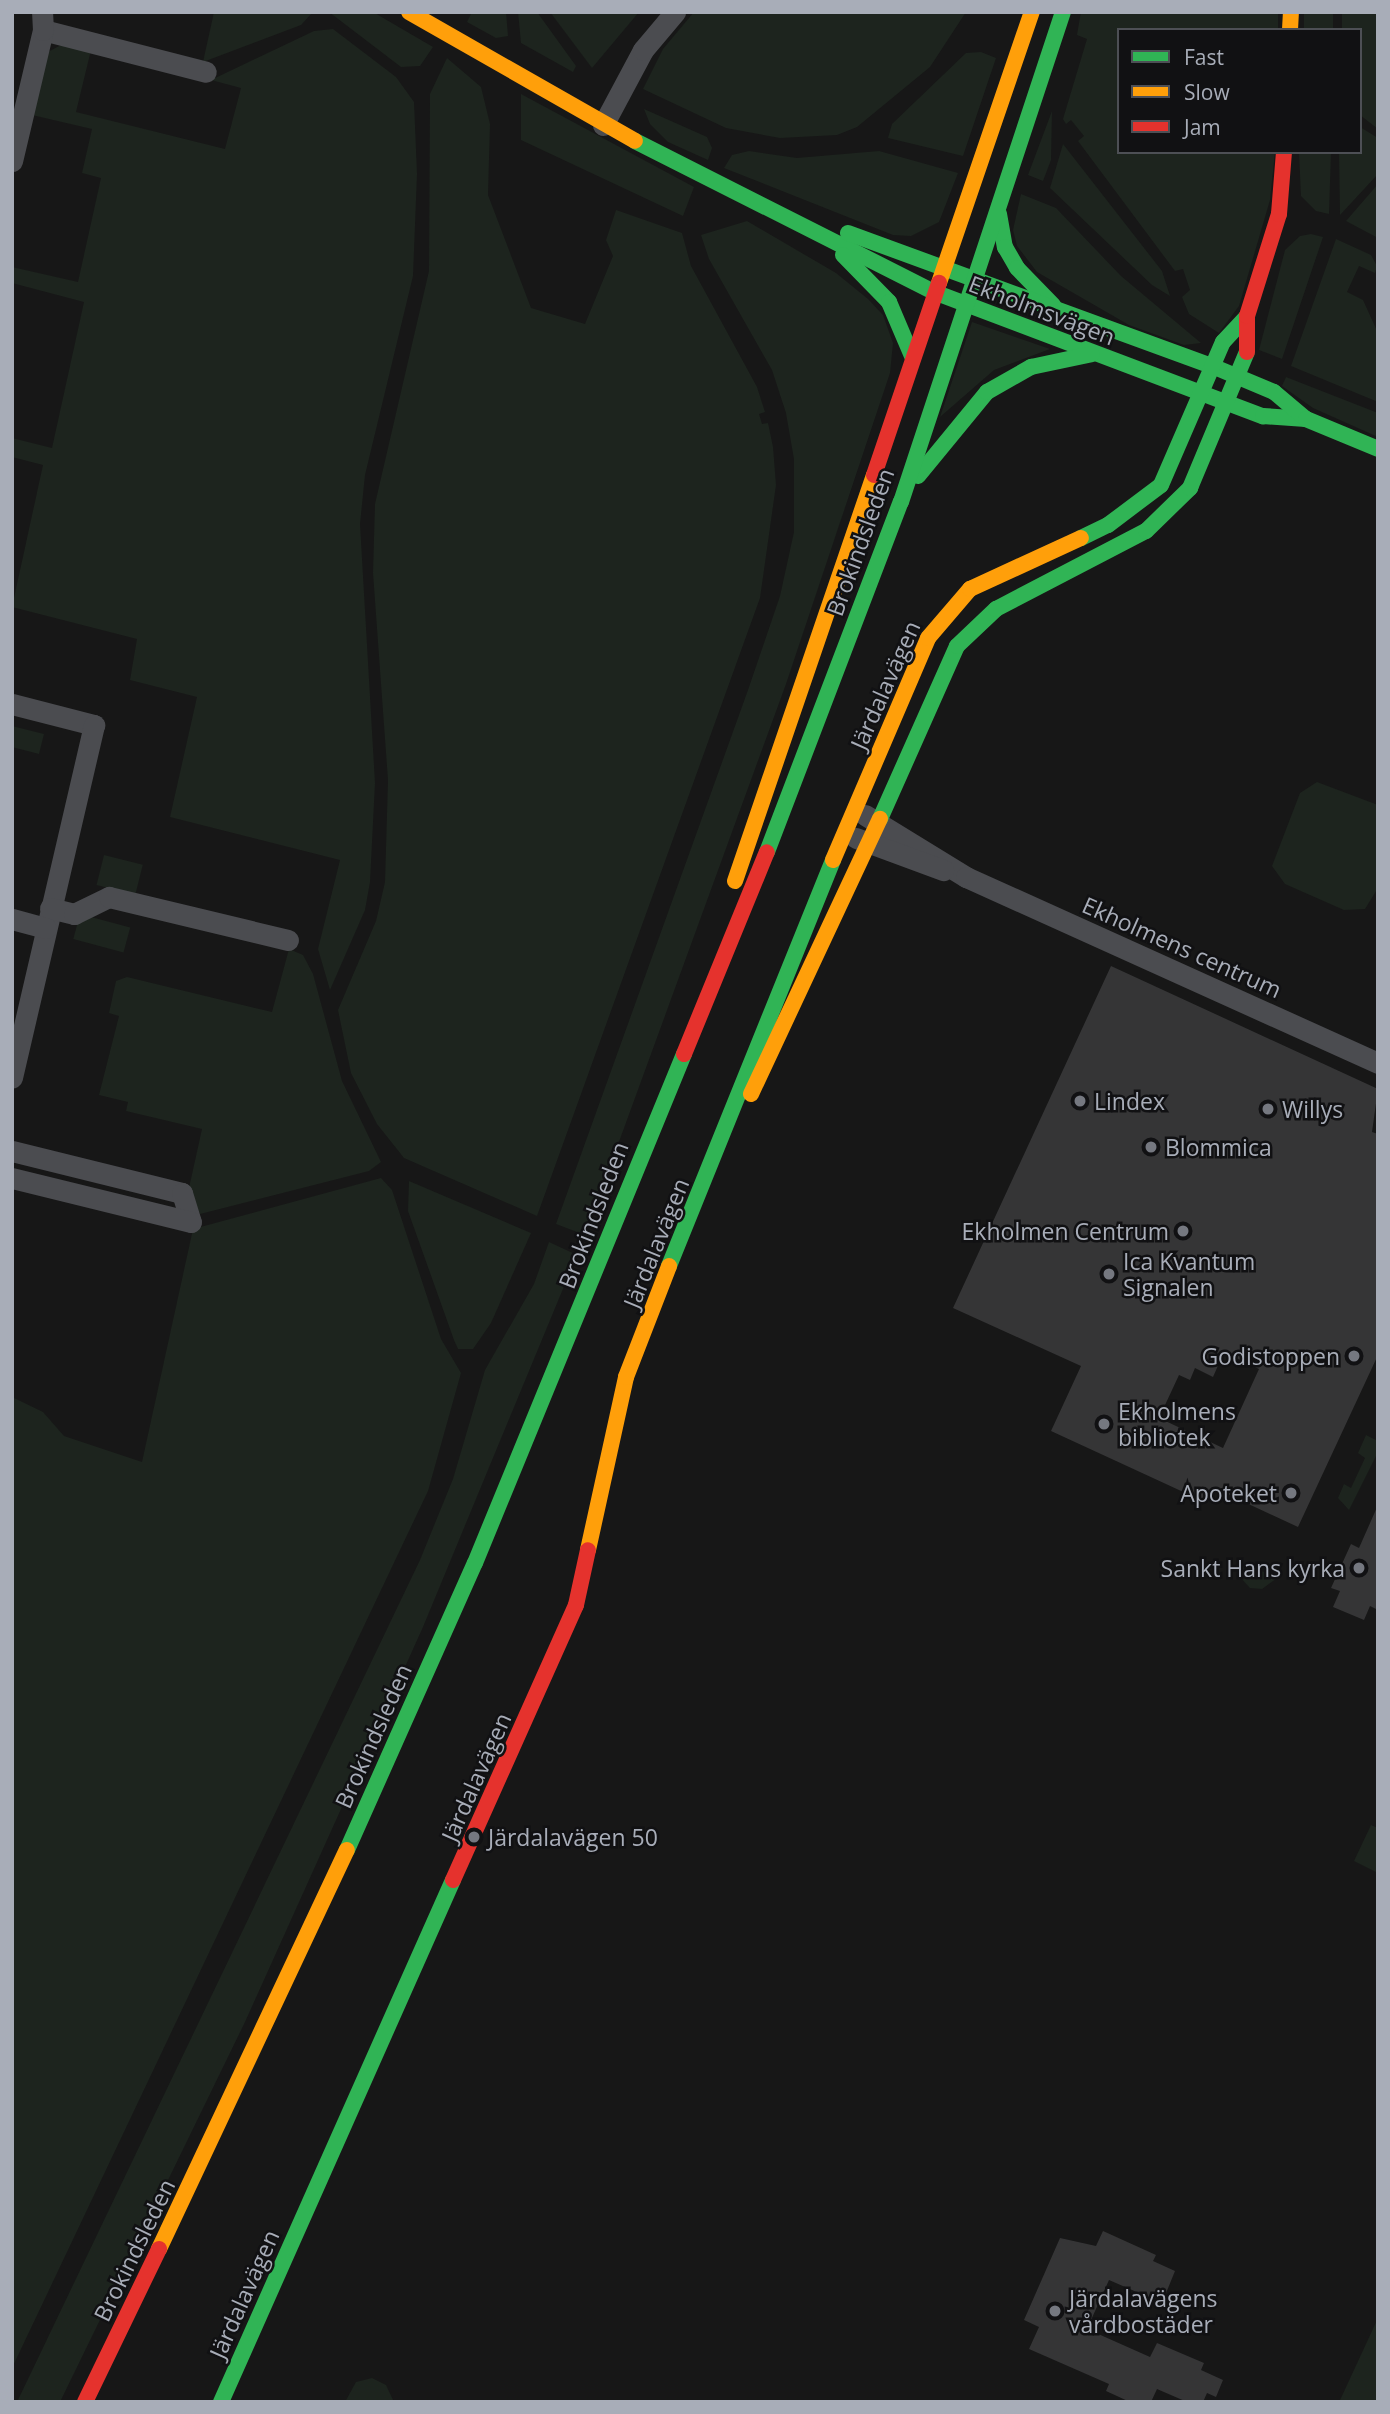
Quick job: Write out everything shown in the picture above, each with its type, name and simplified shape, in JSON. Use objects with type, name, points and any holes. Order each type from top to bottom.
[{"type":"street","name":"Ekholmsvägen","points":[[409,12],[603,125],[774,208],[832,242],[966,307],[1264,416],[1306,419]]},
{"type":"street","points":[[603,125],[637,60],[675,12]]},
{"type":"street","name":"Brokindsleden","points":[[671,1076],[912,356],[1032,12]]},
{"type":"street","name":"Brokindsleden","points":[[85,2402],[274,2013],[458,1600],[808,748],[901,502],[999,214],[1063,12]]},
{"type":"street","points":[[12,161],[43,21],[206,72]]},
{"type":"street","name":"Järdalavägen","points":[[718,1152],[774,1054],[941,679],[968,631],[996,609],[1160,521],[1190,488],[1228,404],[1247,351],[1247,316],[1277,225],[1284,154]]},
{"type":"street","name":"Ekholmsvägen","points":[[774,208],[1212,366],[1274,392],[1306,419],[1378,449]]},
{"type":"street","points":[[999,214],[1005,247],[1017,268],[1061,312]]},
{"type":"street","points":[[832,242],[888,302],[912,356]]},
{"type":"street","name":"Järdalavägen","points":[[221,2402],[576,1605],[619,1400],[718,1152],[755,1045],[928,638],[946,612],[987,578],[1108,525],[1149,497],[1171,468],[1223,342],[1247,316]]},
{"type":"street","points":[[901,502],[943,440],[987,392],[1031,367],[1093,354]]},
{"type":"street","points":[[12,704],[94,725],[12,1078]]},
{"type":"street","name":"Ekholmens centrum","points":[[854,810],[879,822],[965,877]]},
{"type":"street","name":"Ekholmens centrum","points":[[845,832],[869,845],[965,877],[1378,1063]]},
{"type":"street","points":[[12,919],[74,914],[109,898],[288,940]]},
{"type":"street","points":[[12,1152],[182,1193],[191,1222],[12,1178]]},
{"type":"shaded area","points":[[214,12],[312,13],[301,25],[203,62]]},
{"type":"shaded area","points":[[329,12],[373,12],[433,47],[420,66],[401,67]]},
{"type":"shaded area","points":[[472,12],[506,12],[508,36],[496,38],[467,22]]},
{"type":"shaded area","points":[[518,12],[537,12],[576,66],[573,72],[521,43]]},
{"type":"shaded area","points":[[550,12],[639,12],[592,68]]},
{"type":"shaded area","points":[[694,12],[966,12],[930,67],[857,127],[837,135],[780,138],[726,128],[643,89],[663,49]]},
{"type":"shaded area","points":[[1081,12],[1278,12],[1278,28],[1117,28],[1117,154],[1275,154],[1270,200],[1239,306],[1219,333],[1189,314],[1182,297],[1190,290],[1183,269],[1175,271],[1078,141],[1084,136],[1071,120],[1066,124],[1063,119],[1087,39],[1077,35]]},
{"type":"shaded area","points":[[1304,12],[1333,12],[1333,28],[1304,28]]},
{"type":"shaded area","points":[[1342,12],[1378,12],[1378,129],[1362,117],[1362,28],[1342,28]]},
{"type":"shaded area","points":[[333,29],[396,77],[414,102],[417,174],[413,276],[365,475],[360,524],[375,783],[370,882],[365,910],[330,990],[318,949],[340,860],[170,817],[197,697],[130,680],[137,639],[12,607],[43,465],[12,457],[12,438],[52,448],[84,302],[12,283],[12,267],[78,282],[101,178],[82,173],[92,129],[32,115],[46,53],[63,44],[91,50],[76,112],[225,149],[241,88],[211,80],[314,31]]},
{"type":"shaded area","points":[[981,52],[996,58],[963,156],[888,138],[892,124],[966,53]]},
{"type":"shaded area","points":[[447,58],[481,87],[490,124],[488,195],[531,308],[585,324],[613,256],[606,240],[616,210],[682,233],[691,266],[757,387],[765,412],[759,414],[762,424],[768,423],[773,447],[776,485],[760,598],[537,1216],[404,1158],[377,1124],[351,1073],[338,1010],[376,921],[385,882],[388,780],[373,573],[375,504],[429,271],[430,94]]},
{"type":"shaded area","points":[[521,94],[694,187],[683,216],[521,140]]},
{"type":"shaded area","points":[[644,109],[707,137],[712,148],[708,160],[668,142],[650,124]]},
{"type":"shaded area","points":[[1052,111],[1051,160],[1043,181],[1028,175]]},
{"type":"shaded area","points":[[1362,128],[1378,138],[1378,174],[1340,215],[1339,154],[1362,154]]},
{"type":"shaded area","points":[[1063,144],[1162,271],[1170,296],[1152,285],[1050,188]]},
{"type":"shaded area","points":[[749,151],[797,158],[879,151],[958,173],[939,222],[911,236],[893,235],[724,168],[732,155]]},
{"type":"shaded area","points":[[1299,154],[1331,154],[1329,214],[1316,211],[1301,196]]},
{"type":"shaded area","points":[[1378,184],[1377,226],[1378,238],[1346,221]]},
{"type":"shaded area","points":[[1021,194],[1056,208],[1121,276],[1201,343],[1184,345],[1129,325],[1037,272],[1017,246],[1013,230]]},
{"type":"shaded area","points":[[747,221],[836,273],[868,299],[883,315],[893,343],[890,373],[786,684],[585,1235],[556,1224],[748,690],[780,596],[794,532],[794,459],[786,413],[772,370],[709,259],[701,235]]},
{"type":"shaded area","points":[[1311,234],[1323,237],[1282,359],[1259,350],[1285,250],[1300,236]]},
{"type":"shaded area","points":[[1336,239],[1371,255],[1377,266],[1375,273],[1359,266],[1347,292],[1363,300],[1378,333],[1378,402],[1291,366]]},
{"type":"shaded area","points":[[972,322],[1050,349],[994,370],[940,417]]},
{"type":"shaded area","points":[[1286,377],[1378,413],[1378,437],[1313,408],[1282,386]]},
{"type":"shaded area","points":[[12,726],[44,734],[39,754],[12,747]]},
{"type":"shaded area","points":[[1317,782],[1378,805],[1378,888],[1365,909],[1344,910],[1285,884],[1272,866],[1300,793]]},
{"type":"shaded area","points":[[104,855],[143,865],[135,895],[97,885]]},
{"type":"shaded area","points":[[80,914],[130,927],[123,953],[73,939]]},
{"type":"shaded area","points":[[289,949],[303,955],[313,974],[342,1081],[381,1162],[369,1171],[200,1214],[189,1188],[202,1129],[126,1111],[128,1102],[99,1095],[119,1016],[109,1013],[116,981],[127,977],[272,1012]]},
{"type":"shaded area","points":[[381,1178],[392,1190],[441,1339],[461,1373],[428,1491],[12,2368],[12,1397],[43,1412],[64,1436],[142,1462],[193,1229]]},
{"type":"shaded area","points":[[409,1181],[531,1233],[491,1323],[473,1349],[458,1349],[454,1340],[408,1211]]},
{"type":"shaded area","points":[[549,1242],[577,1255],[423,1627],[245,2022],[60,2402],[17,2402],[420,1560],[453,1479],[485,1370],[534,1284]]},
{"type":"shaded area","points":[[1366,1435],[1378,1441],[1378,1452],[1349,1510],[1338,1498],[1344,1484],[1351,1488],[1365,1458],[1358,1453]]},
{"type":"shaded area","points":[[1238,1560],[1277,1578],[1262,1589],[1250,1588],[1238,1575]]},
{"type":"shaded area","points":[[1371,1825],[1378,1828],[1376,1872],[1354,1861]]},
{"type":"shaded area","points":[[1378,2318],[1378,2402],[1339,2402],[1341,2398]]},
{"type":"shaded area","points":[[372,2378],[386,2385],[394,2402],[345,2402],[356,2382]]},
{"type":"building","name":"Ekholmen Centrum","points":[[1111,966],[1378,1089],[1372,1132],[1378,1134],[1378,1355],[1298,1527],[1212,1487],[1205,1502],[1051,1431],[1081,1366],[953,1308]],"holes":[[[1224,1352],[1259,1369],[1223,1448],[1159,1418],[1179,1375],[1190,1380],[1195,1368],[1213,1377]]]},
{"type":"building","name":"Sankt Hans kyrka","points":[[1378,1505],[1378,1610],[1370,1606],[1364,1620],[1333,1607],[1340,1591],[1331,1588],[1351,1544],[1359,1548]]},
{"type":"building","name":"Järdalavägens vårdbostäder","points":[[1103,2231],[1156,2255],[1153,2261],[1175,2271],[1162,2303],[1109,2280],[1087,2329],[1150,2357],[1157,2343],[1204,2363],[1201,2370],[1223,2380],[1216,2397],[1207,2393],[1203,2402],[1187,2402],[1157,2389],[1151,2402],[1130,2402],[1106,2391],[1109,2384],[1029,2349],[1039,2327],[1024,2320],[1060,2238],[1096,2246]]},
{"type":"traffic: fast","points":[[767,852],[901,502],[1063,12]]},
{"type":"traffic: fast","points":[[635,141],[934,292],[1263,416],[1306,419]]},
{"type":"traffic: fast","points":[[999,214],[1005,247],[1017,268],[1053,305]]},
{"type":"traffic: fast","points":[[848,233],[1212,366],[1274,392],[1306,419],[1378,449]]},
{"type":"traffic: fast","points":[[843,255],[889,302],[912,356]]},
{"type":"traffic: fast","points":[[1081,538],[1108,525],[1161,485],[1223,342],[1247,316]]},
{"type":"traffic: fast","points":[[880,819],[957,646],[996,609],[1146,531],[1190,488],[1247,352]]},
{"type":"traffic: fast","points":[[918,476],[987,392],[1031,367],[1092,354]]},
{"type":"traffic: fast","points":[[669,1266],[833,860]]},
{"type":"traffic: fast","points":[[347,1850],[475,1563],[684,1054]]},
{"type":"traffic: fast","points":[[221,2402],[453,1880]]},
{"type":"traffic: slow","points":[[409,12],[635,141]]},
{"type":"traffic: slow","points":[[939,283],[1032,12]]},
{"type":"traffic: slow","points":[[1290,28],[1291,12]]},
{"type":"traffic: slow","points":[[735,881],[874,475]]},
{"type":"traffic: slow","points":[[833,860],[928,638],[970,589],[1081,538]]},
{"type":"traffic: slow","points":[[751,1094],[880,819]]},
{"type":"traffic: slow","points":[[588,1550],[626,1377],[669,1266]]},
{"type":"traffic: slow","points":[[159,2249],[347,1850]]},
{"type":"traffic: jam","points":[[1247,352],[1247,316],[1279,214],[1284,154]]},
{"type":"traffic: jam","points":[[874,475],[939,283]]},
{"type":"traffic: jam","points":[[684,1054],[767,852]]},
{"type":"traffic: jam","points":[[453,1880],[576,1605],[588,1550]]},
{"type":"traffic: jam","points":[[85,2402],[159,2249]]},
{"type":"place","name":"Lindex","points":[[1080,1101]]},
{"type":"place","name":"Willys","points":[[1268,1109]]},
{"type":"place","name":"Blommica","points":[[1151,1147]]},
{"type":"place","name":"Ekholmen Centrum","points":[[1183,1231]]},
{"type":"place","name":"Ica Kvantum Signalen","points":[[1109,1274]]},
{"type":"place","name":"Godistoppen","points":[[1354,1356]]},
{"type":"place","name":"Ekholmens bibliotek","points":[[1104,1424]]},
{"type":"place","name":"Apoteket","points":[[1291,1493]]},
{"type":"place","name":"Sankt Hans kyrka","points":[[1359,1568]]},
{"type":"place","name":"Järdalavägen 50","points":[[474,1837]]},
{"type":"place","name":"Järdalavägens vårdbostäder","points":[[1055,2311]]}]
